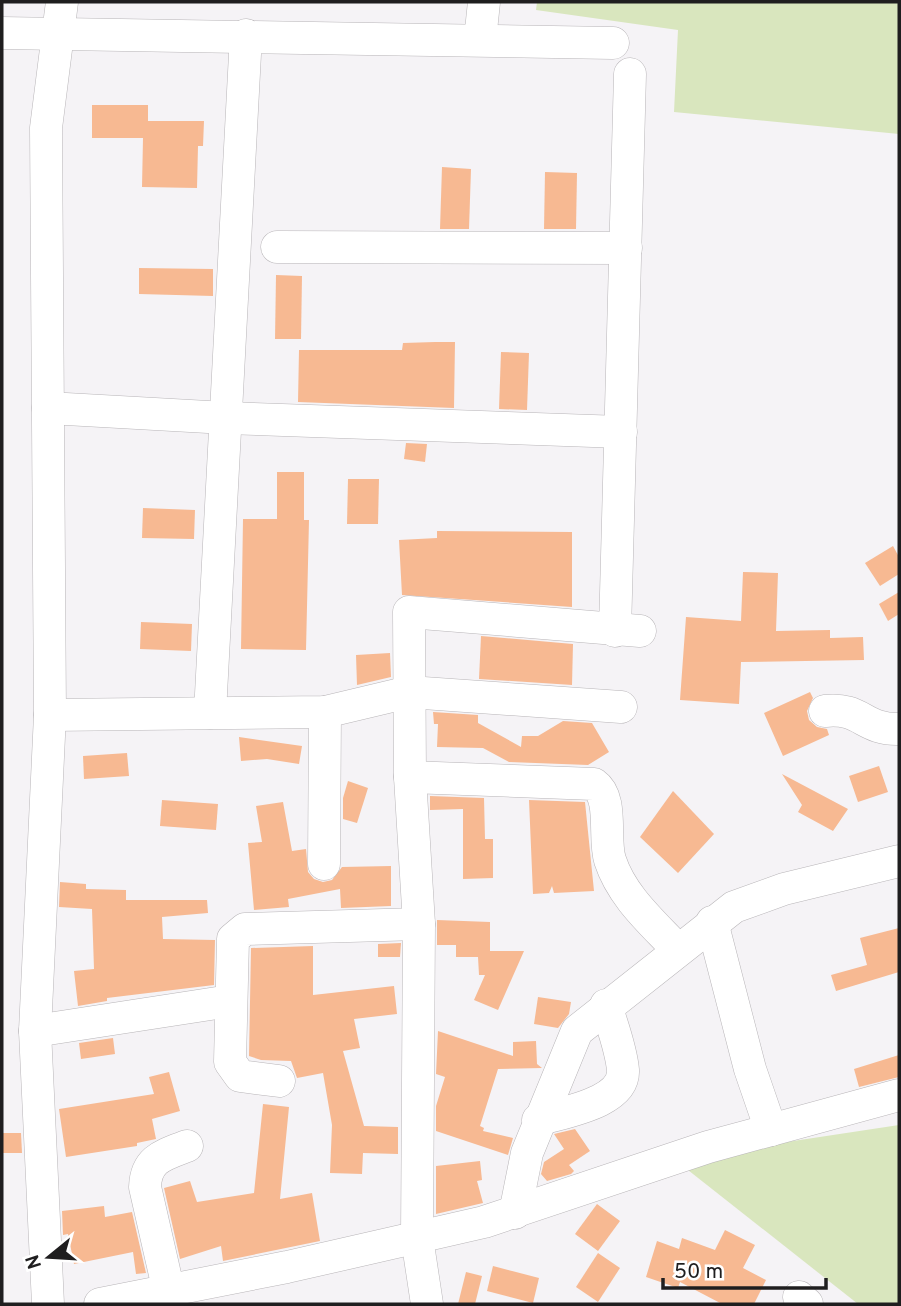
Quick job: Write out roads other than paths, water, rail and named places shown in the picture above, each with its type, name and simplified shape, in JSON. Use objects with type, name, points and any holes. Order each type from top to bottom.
[{"type":"street","points":[[48,1304],[35,1031],[50,715],[46,128],[62,2]]},
{"type":"street","points":[[480,40],[484,2]]},
{"type":"street","points":[[2,33],[613,43]]},
{"type":"street","points":[[210,713],[246,35]]},
{"type":"street","points":[[427,1304],[417,1238],[419,924],[410,777],[409,612],[627,631],[621,432],[630,74]]},
{"type":"street","points":[[277,247],[626,248]]},
{"type":"street","points":[[48,408],[226,418],[621,432]]},
{"type":"street","points":[[50,715],[326,712],[409,692],[621,707]]},
{"type":"street","points":[[825,711],[847,710],[877,728],[899,729]]},
{"type":"street","points":[[324,864],[326,712]]},
{"type":"street","points":[[410,777],[594,784],[604,796],[607,845],[619,882],[633,902],[678,950]]},
{"type":"street","points":[[515,1213],[527,1153],[538,1120],[577,1031],[606,1005],[734,907],[784,889],[899,861]]},
{"type":"street","points":[[712,922],[750,1069],[771,1130]]},
{"type":"street","points":[[279,1081],[240,1076],[230,1062],[233,939],[245,929],[419,924]]},
{"type":"street","points":[[35,1031],[230,1001]]},
{"type":"street","points":[[538,1120],[603,1099],[618,1088],[623,1070],[606,1005]]},
{"type":"street","points":[[100,1304],[168,1298],[515,1213],[708,1147],[899,1095]]},
{"type":"street","points":[[168,1298],[145,1187],[145,1174],[154,1160],[187,1146]]}]
